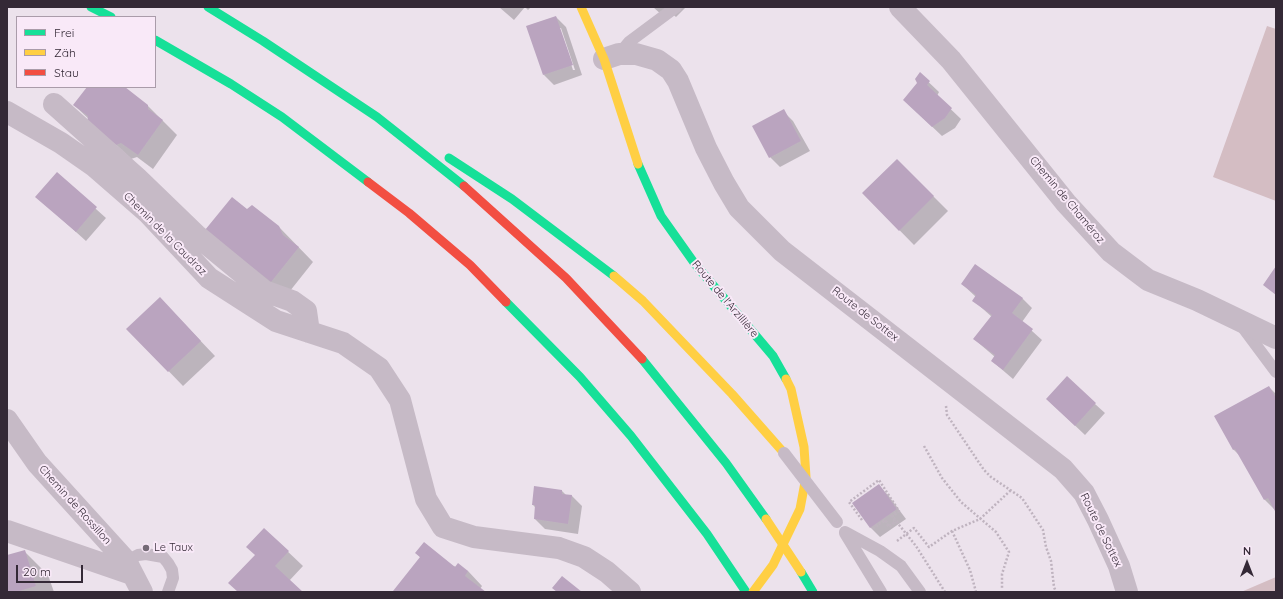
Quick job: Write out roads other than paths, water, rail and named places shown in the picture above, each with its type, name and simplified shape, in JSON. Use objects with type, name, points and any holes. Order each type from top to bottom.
[{"type":"main road","points":[[91,7],[109,16]]},
{"type":"main road","points":[[208,7],[263,41],[377,117],[445,170],[566,278],[602,316],[684,410],[766,519],[813,592]]},
{"type":"main road","name":"Route de l'Arzillière","points":[[581,7],[611,56],[639,168],[661,216],[695,264],[772,356],[791,389],[804,447],[806,477],[800,509],[772,565],[753,592]]},
{"type":"main road","points":[[156,41],[231,84],[282,117],[409,213],[470,265],[580,377],[631,436],[680,497],[746,592]]},
{"type":"main road","points":[[377,117],[436,150],[512,199],[608,271],[643,301],[732,394],[784,453]]},
{"type":"street","name":"Chemin de Chaméroz","points":[[900,7],[951,60],[1066,203],[1110,252],[1148,280],[1236,318],[1276,338]]},
{"type":"street","name":"Route de Sottex","points":[[611,56],[646,56],[658,60],[671,70],[678,81],[706,148],[739,208],[782,251],[1063,469],[1084,493],[1119,566],[1127,592]]},
{"type":"street","name":"Chemin de la Caudraz","points":[[54,104],[137,178],[196,235],[251,281],[264,291],[292,301],[306,311],[310,332]]},
{"type":"street","name":"Chemin de la Caudraz","points":[[7,112],[61,143],[94,166],[148,213],[209,278],[276,322],[343,343],[379,368],[400,400],[426,499],[443,526],[474,537],[559,548],[584,557],[607,572],[630,592]]},
{"type":"street","name":"Chemin de Rossillon","points":[[7,420],[37,463],[133,576]]},
{"type":"street","points":[[7,530],[133,576]]},
{"type":"lane","points":[[611,56],[676,7]]},
{"type":"lane","points":[[1236,318],[1276,372]]},
{"type":"lane","points":[[784,453],[845,532],[881,592]]},
{"type":"lane","points":[[845,532],[883,553],[901,566],[920,592]]},
{"type":"lane","points":[[133,576],[138,556],[146,554],[163,557],[172,570],[173,578],[168,592]]},
{"type":"place","name":"Le Taux","points":[[146,548]]}]
